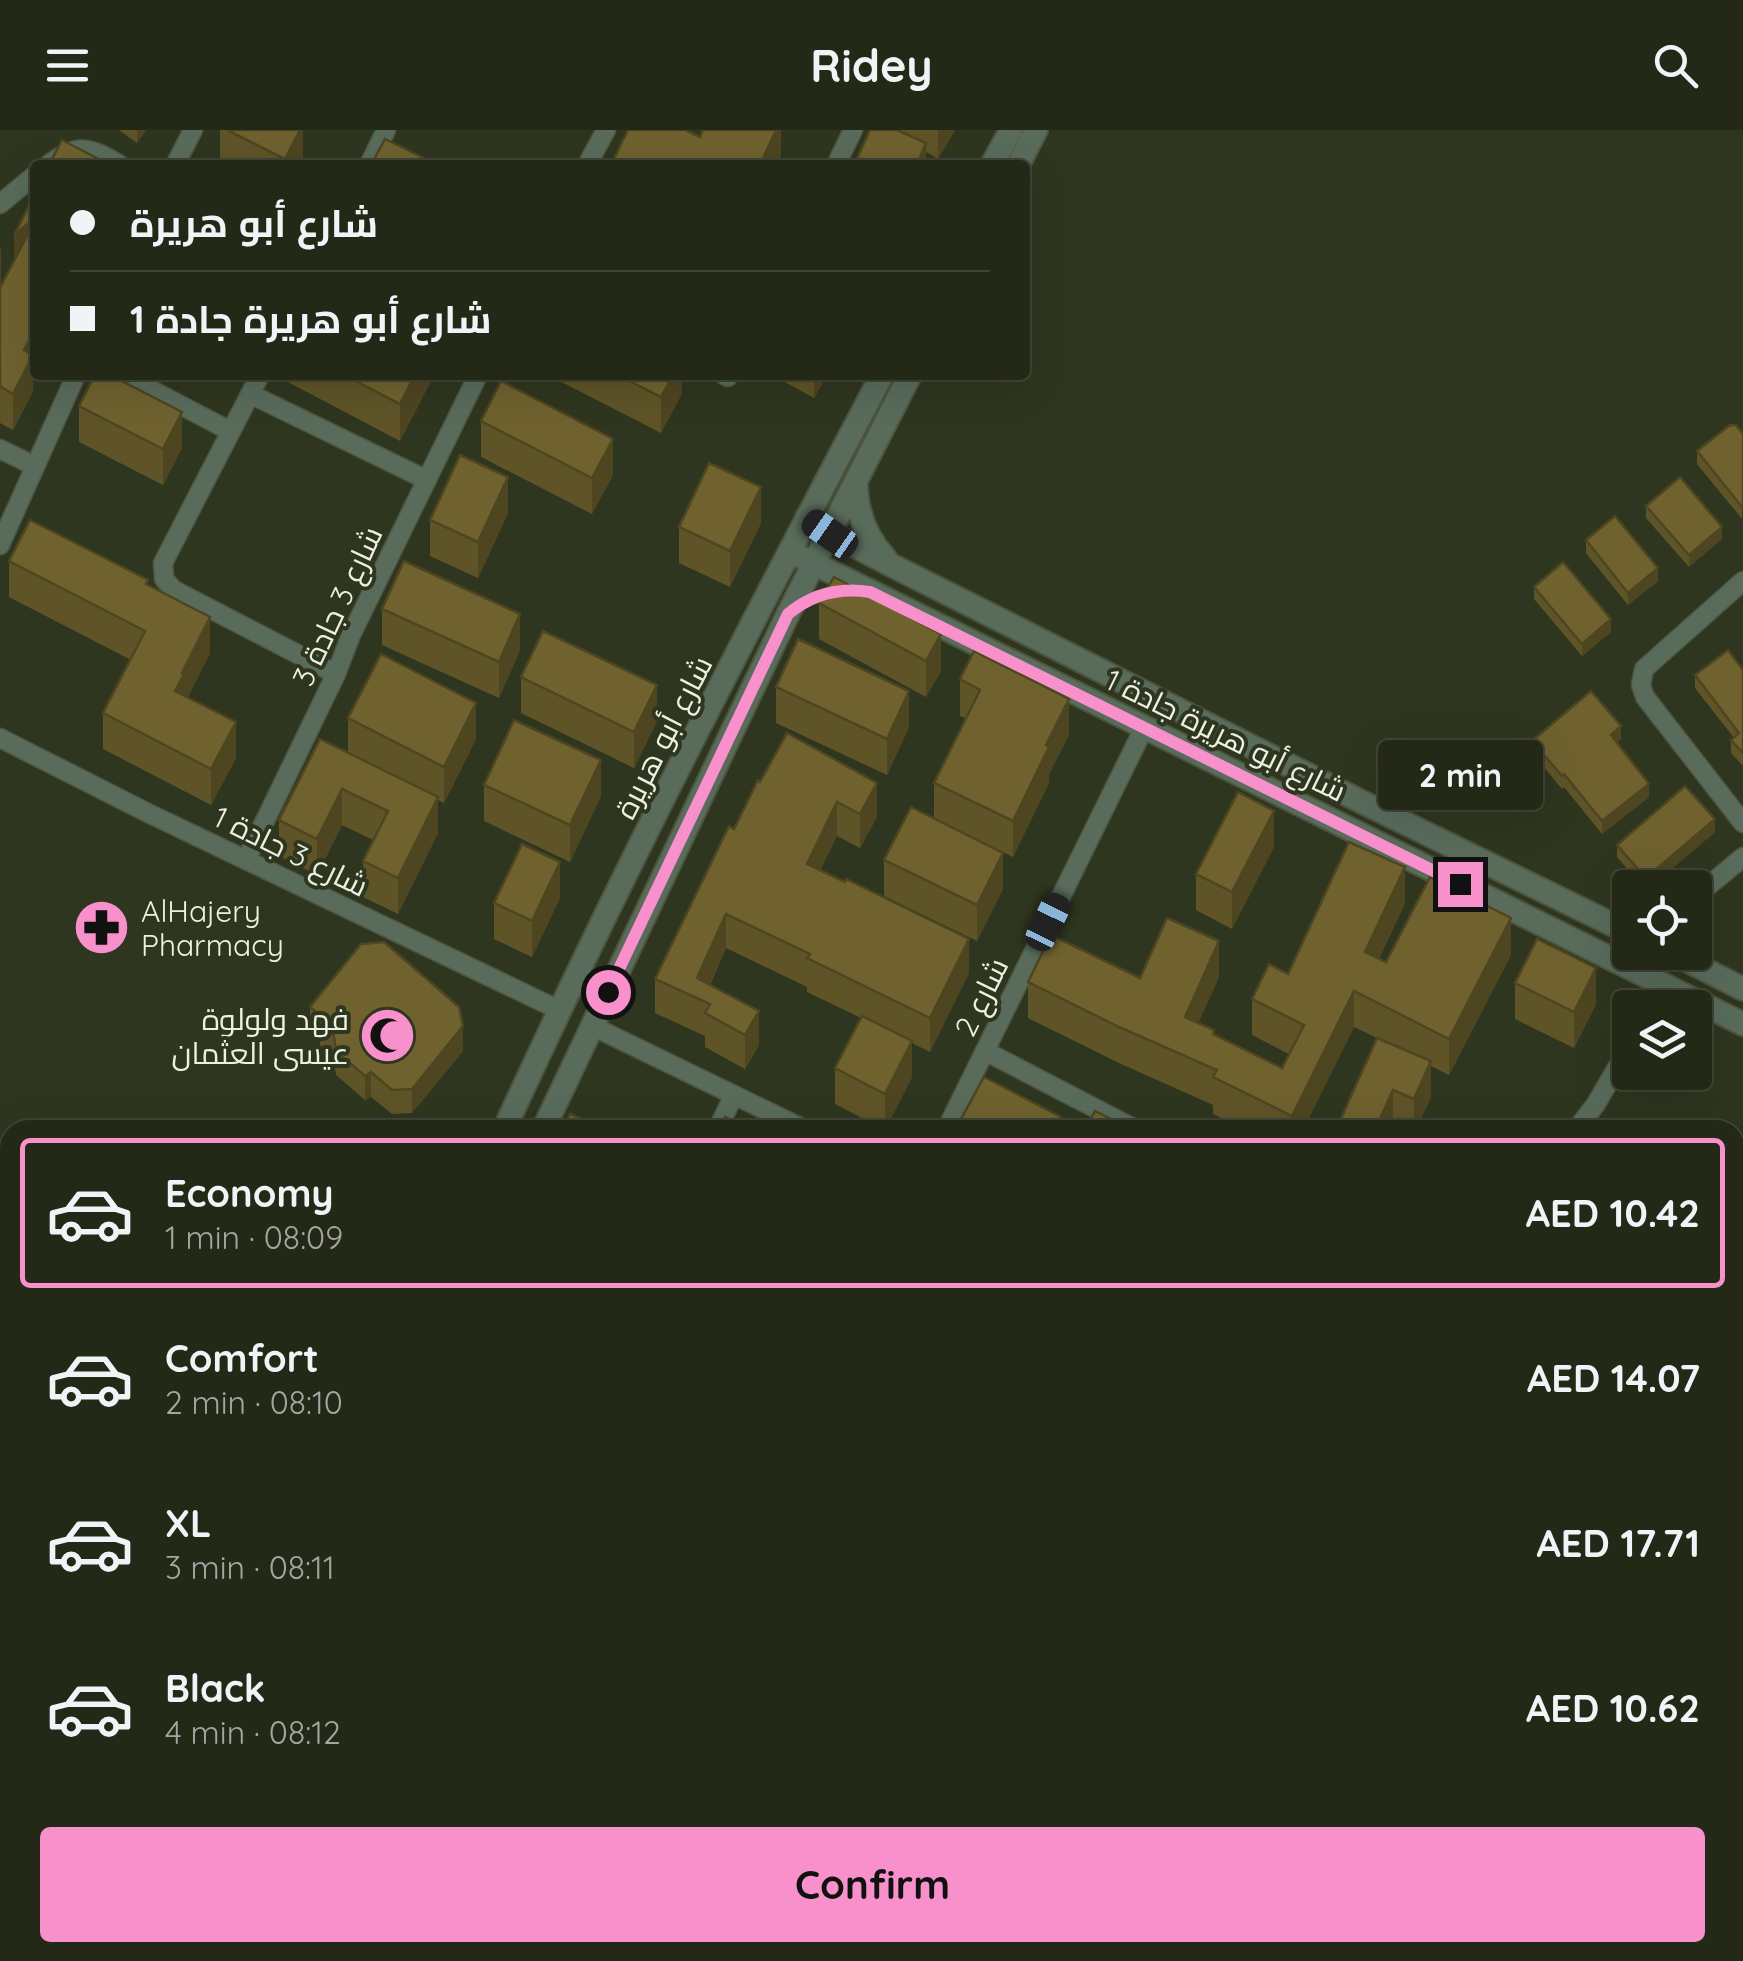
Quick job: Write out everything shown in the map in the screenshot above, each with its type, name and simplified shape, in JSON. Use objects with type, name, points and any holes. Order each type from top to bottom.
[{"type":"street","points":[[177,160],[193,130]]},
{"type":"street","points":[[371,160],[386,130]]},
{"type":"street","points":[[590,160],[606,130]]},
{"type":"street","points":[[838,160],[853,130]]},
{"type":"street","points":[[995,160],[1010,130]]},
{"type":"street","points":[[1021,160],[1036,130]]},
{"type":"street","points":[[56,160],[84,150],[97,151],[112,160]]},
{"type":"street","points":[[0,204],[30,179]]},
{"type":"street","points":[[0,545],[74,380]]},
{"type":"street","points":[[133,380],[230,431]]},
{"type":"street","points":[[257,380],[164,563],[164,578],[174,590],[336,674]]},
{"type":"street","name":"شارع 3 جادة 3","points":[[246,860],[476,380]]},
{"type":"street","name":"شارع أبو هريرة","points":[[509,1120],[559,1010],[879,380]]},
{"type":"street","name":"شارع أبو هريرة","points":[[548,1120],[788,614],[907,380]]},
{"type":"street","points":[[250,394],[426,480]]},
{"type":"street","points":[[0,449],[34,466]]},
{"type":"street","points":[[856,481],[858,508],[867,533],[894,567]]},
{"type":"street","name":"شارع أبو هريرة جادة 1","points":[[807,517],[830,534],[894,567],[1612,924]]},
{"type":"street","name":"شارع أبو هريرة جادة 1","points":[[791,552],[1144,728],[1652,990]]},
{"type":"street","points":[[1743,582],[1644,670],[1641,685],[1645,697],[1743,823]]},
{"type":"street","points":[[788,614],[820,595],[845,590],[870,592]]},
{"type":"street","name":"شارع 2","points":[[951,1120],[1144,728]]},
{"type":"street","name":"شارع 3 جادة 1","points":[[0,738],[559,1010]]},
{"type":"street","points":[[1712,883],[1743,857]]},
{"type":"street","points":[[1706,970],[1743,988]]},
{"type":"street","name":"شارع أبو هريرة جادة 1","points":[[1712,1018],[1743,1024]]},
{"type":"street","points":[[592,1026],[785,1120]]},
{"type":"street","points":[[984,1052],[1117,1120]]},
{"type":"street","points":[[1584,1120],[1612,1076]]},
{"type":"street","points":[[722,1120],[734,1096]]},
{"type":"building","points":[[227,130],[300,130],[285,159]]},
{"type":"building","points":[[628,130],[685,130],[700,137],[703,130],[776,130],[762,160],[613,160]]},
{"type":"building","points":[[870,130],[897,130],[926,143],[919,160],[856,160]]},
{"type":"building","points":[[385,139],[428,160],[374,160]]},
{"type":"building","points":[[62,140],[100,160],[52,160]]},
{"type":"building","points":[[30,204],[30,222],[14,235]]},
{"type":"building","points":[[30,230],[30,339],[24,350],[30,353],[30,361],[13,394],[0,386],[0,288]]},
{"type":"building","points":[[92,380],[120,380],[182,412],[163,449],[79,406]]},
{"type":"building","points":[[354,380],[412,380],[400,404]]},
{"type":"building","points":[[628,380],[670,380],[661,397]]},
{"type":"building","points":[[501,381],[613,439],[592,478],[481,421]]},
{"type":"building","points":[[1730,425],[1736,425],[1743,434],[1742,507],[1697,451]]},
{"type":"building","points":[[460,455],[508,477],[478,542],[430,520]]},
{"type":"building","points":[[709,463],[761,487],[730,551],[679,527]]},
{"type":"building","points":[[1680,477],[1722,527],[1689,555],[1646,506]]},
{"type":"building","points":[[1615,516],[1658,568],[1628,593],[1586,540]]},
{"type":"building","points":[[30,520],[148,580],[146,584],[210,617],[175,691],[236,722],[211,769],[103,713],[145,631],[9,561]]},
{"type":"building","points":[[404,561],[520,614],[499,662],[382,609]]},
{"type":"building","points":[[1563,562],[1611,619],[1582,644],[1534,587]]},
{"type":"building","points":[[834,577],[941,634],[926,661],[819,603]]},
{"type":"building","points":[[543,631],[657,685],[634,732],[521,677]]},
{"type":"building","points":[[798,639],[909,691],[887,739],[776,687]]},
{"type":"building","points":[[1728,650],[1743,670],[1743,753],[1731,740],[1739,733],[1695,675]]},
{"type":"building","points":[[974,651],[1069,699],[1013,821],[934,783],[980,690],[960,679]]},
{"type":"building","points":[[381,654],[476,703],[444,767],[348,718]]},
{"type":"building","points":[[1591,691],[1621,726],[1611,735],[1649,784],[1602,821],[1532,741]]},
{"type":"building","points":[[514,720],[601,760],[570,825],[484,785]]},
{"type":"building","points":[[787,733],[877,783],[860,814],[837,802],[807,864],[969,939],[930,1018],[726,914],[697,978],[759,1011],[745,1035],[705,1013],[710,1004],[655,979],[729,826],[734,829]]},
{"type":"building","points":[[320,739],[438,797],[398,878],[363,861],[388,811],[342,789],[317,839],[279,820]]},
{"type":"building","points":[[1685,786],[1715,819],[1655,870],[1639,870],[1617,845]]},
{"type":"building","points":[[1238,792],[1274,811],[1232,892],[1196,874]]},
{"type":"building","points":[[911,807],[1003,853],[977,905],[884,860]]},
{"type":"building","points":[[1349,842],[1405,867],[1365,952],[1386,962],[1430,877],[1511,918],[1449,1039],[1354,991],[1292,1116],[1213,1077],[1217,1070],[1028,982],[1051,935],[1140,978],[1167,918],[1219,941],[1185,1017],[1282,1068],[1304,1025],[1252,999],[1269,964],[1288,974]]},
{"type":"building","points":[[522,844],[560,862],[532,921],[494,903]]},
{"type":"building","points":[[1537,939],[1596,968],[1574,1012],[1515,983]]},
{"type":"building","name":"فهد ولولوة عيسى العثمان","points":[[384,942],[459,1007],[463,1026],[412,1089],[392,1090],[371,1072],[365,1076],[336,1051],[333,1031],[320,1022],[323,1017],[310,1007],[361,944]]},
{"type":"building","points":[[862,1016],[912,1041],[885,1094],[835,1068]]},
{"type":"building","points":[[1377,1038],[1431,1061],[1414,1099],[1393,1090],[1380,1120],[1340,1120]]},
{"type":"building","points":[[984,1077],[1061,1117],[1059,1120],[960,1120]]},
{"type":"building","points":[[1095,1111],[1113,1120],[1090,1120]]},
{"type":"place","name":"AlHajery Pharmacy","points":[[102,928]]},
{"type":"place","name":"فهد ولولوة عيسى العثمان","points":[[388,1036]]},
{"type":"route","points":[[608,992],[788,614],[808,600],[845,590],[870,592],[1460,884]]}]
